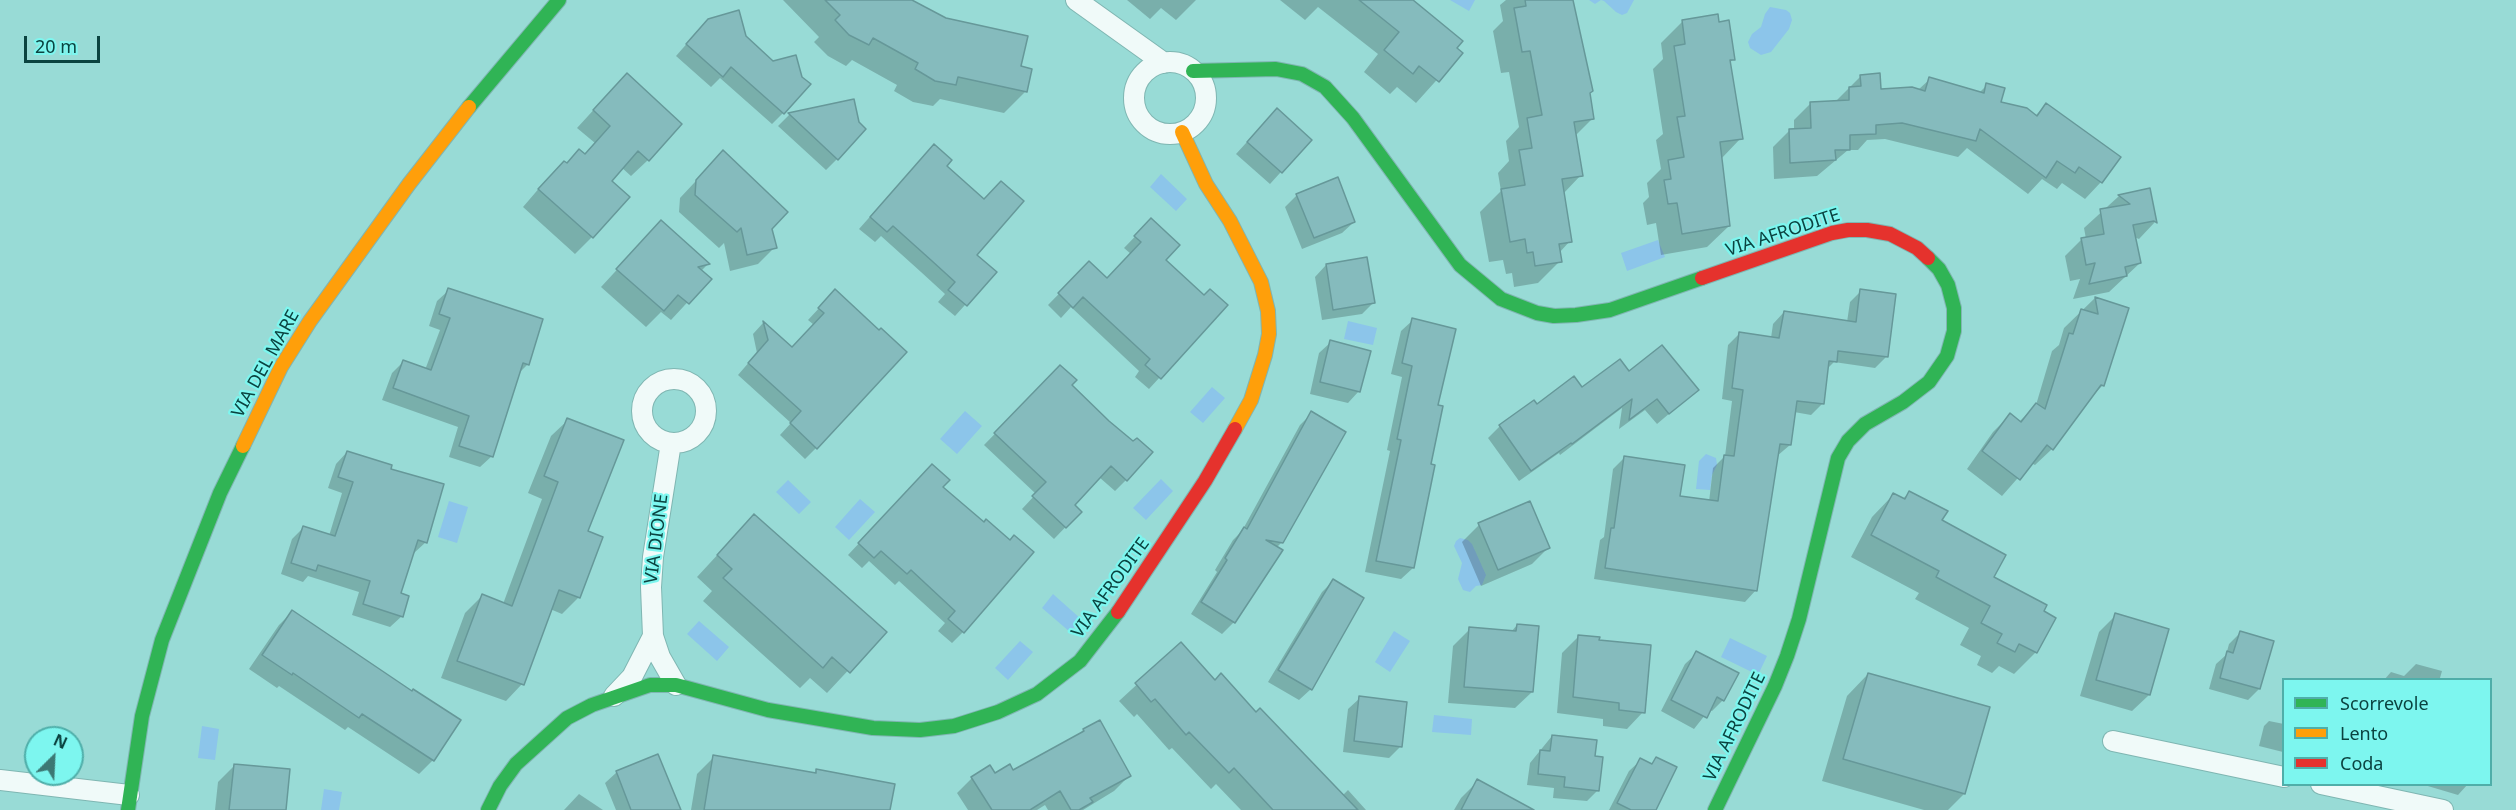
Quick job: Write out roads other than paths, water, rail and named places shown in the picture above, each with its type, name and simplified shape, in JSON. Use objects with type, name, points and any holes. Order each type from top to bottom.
[{"type":"street","name":"VIA DEL MARE","points":[[128,802],[148,687],[166,630],[220,493],[281,367],[316,311],[409,184],[488,83],[559,0]]},
{"type":"street","points":[[1076,0],[1128,37],[1157,65]]},
{"type":"street","points":[[1174,62],[1193,71],[1201,80],[1205,91],[1204,111],[1194,125],[1182,132],[1167,134],[1157,132],[1147,126],[1139,118],[1133,96],[1142,75],[1157,65],[1174,62]]},
{"type":"street","name":"VIA AFRODITE","points":[[1193,71],[1276,69],[1302,74],[1325,87],[1353,118],[1460,265],[1501,299],[1537,313],[1554,316],[1610,310],[1832,233],[1848,230],[1867,230],[1890,234],[1917,248],[1939,269],[1948,285],[1954,308],[1954,331],[1947,356],[1929,382],[1903,402],[1865,424],[1848,441],[1838,458],[1799,619],[1787,656],[1775,686],[1715,810]]},
{"type":"street","name":"VIA AFRODITE","points":[[488,810],[507,774],[534,745],[574,714],[614,696],[650,685],[676,685],[759,707],[831,722],[897,730],[937,729],[976,720],[1037,694],[1066,673],[1090,650],[1112,622],[1205,482],[1251,400],[1268,342],[1268,311],[1261,282],[1230,221],[1206,184],[1182,132]]},
{"type":"street","name":"VIA DIONE","points":[[671,442],[653,557],[651,594],[653,636],[660,657],[676,685]]},
{"type":"street","name":"VIA DIONE","points":[[614,696],[632,677],[653,636]]},
{"type":"street","points":[[2113,741],[2282,777]]},
{"type":"street","points":[[0,780],[128,802]]},
{"type":"street","points":[[2330,786],[2443,810]]},
{"type":"water","points":[[1450,0],[1475,0],[1469,11]]},
{"type":"water","points":[[1589,0],[1601,0],[1595,4]]},
{"type":"water","points":[[1601,0],[1634,0],[1627,13],[1622,15]]},
{"type":"water","points":[[1770,7],[1786,10],[1790,13],[1792,20],[1789,29],[1771,52],[1761,55],[1750,48],[1748,42],[1752,34],[1761,27]]},
{"type":"water","points":[[1161,174],[1187,199],[1176,211],[1150,187]]},
{"type":"water","points":[[1658,240],[1665,257],[1627,271],[1621,253]]},
{"type":"water","points":[[1348,321],[1377,328],[1373,345],[1344,339]]},
{"type":"water","points":[[1212,387],[1225,398],[1203,423],[1190,412]]},
{"type":"water","points":[[965,411],[982,426],[957,454],[940,439]]},
{"type":"water","points":[[1706,454],[1716,458],[1717,465],[1712,475],[1710,490],[1696,489],[1699,461]]},
{"type":"water","points":[[1161,479],[1173,491],[1146,520],[1133,508]]},
{"type":"water","points":[[788,480],[811,502],[799,514],[776,492]]},
{"type":"water","points":[[860,499],[875,512],[849,540],[835,527]]},
{"type":"water","points":[[449,501],[468,507],[457,543],[438,537]]},
{"type":"water","points":[[1460,538],[1472,544],[1486,575],[1482,585],[1476,586],[1470,592],[1463,590],[1458,579],[1462,563],[1454,546]]},
{"type":"water","points":[[1053,594],[1081,619],[1070,632],[1042,608]]},
{"type":"water","points":[[699,621],[729,647],[717,661],[687,634]]},
{"type":"water","points":[[1394,631],[1410,641],[1390,672],[1375,662]]},
{"type":"water","points":[[1730,638],[1767,656],[1758,675],[1721,657]]},
{"type":"water","points":[[1020,641],[1033,652],[1008,680],[995,668]]},
{"type":"water","points":[[1434,715],[1472,719],[1471,735],[1432,732]]},
{"type":"water","points":[[202,726],[219,729],[215,760],[198,758]]},
{"type":"water","points":[[324,789],[342,792],[339,810],[321,810]]}]
